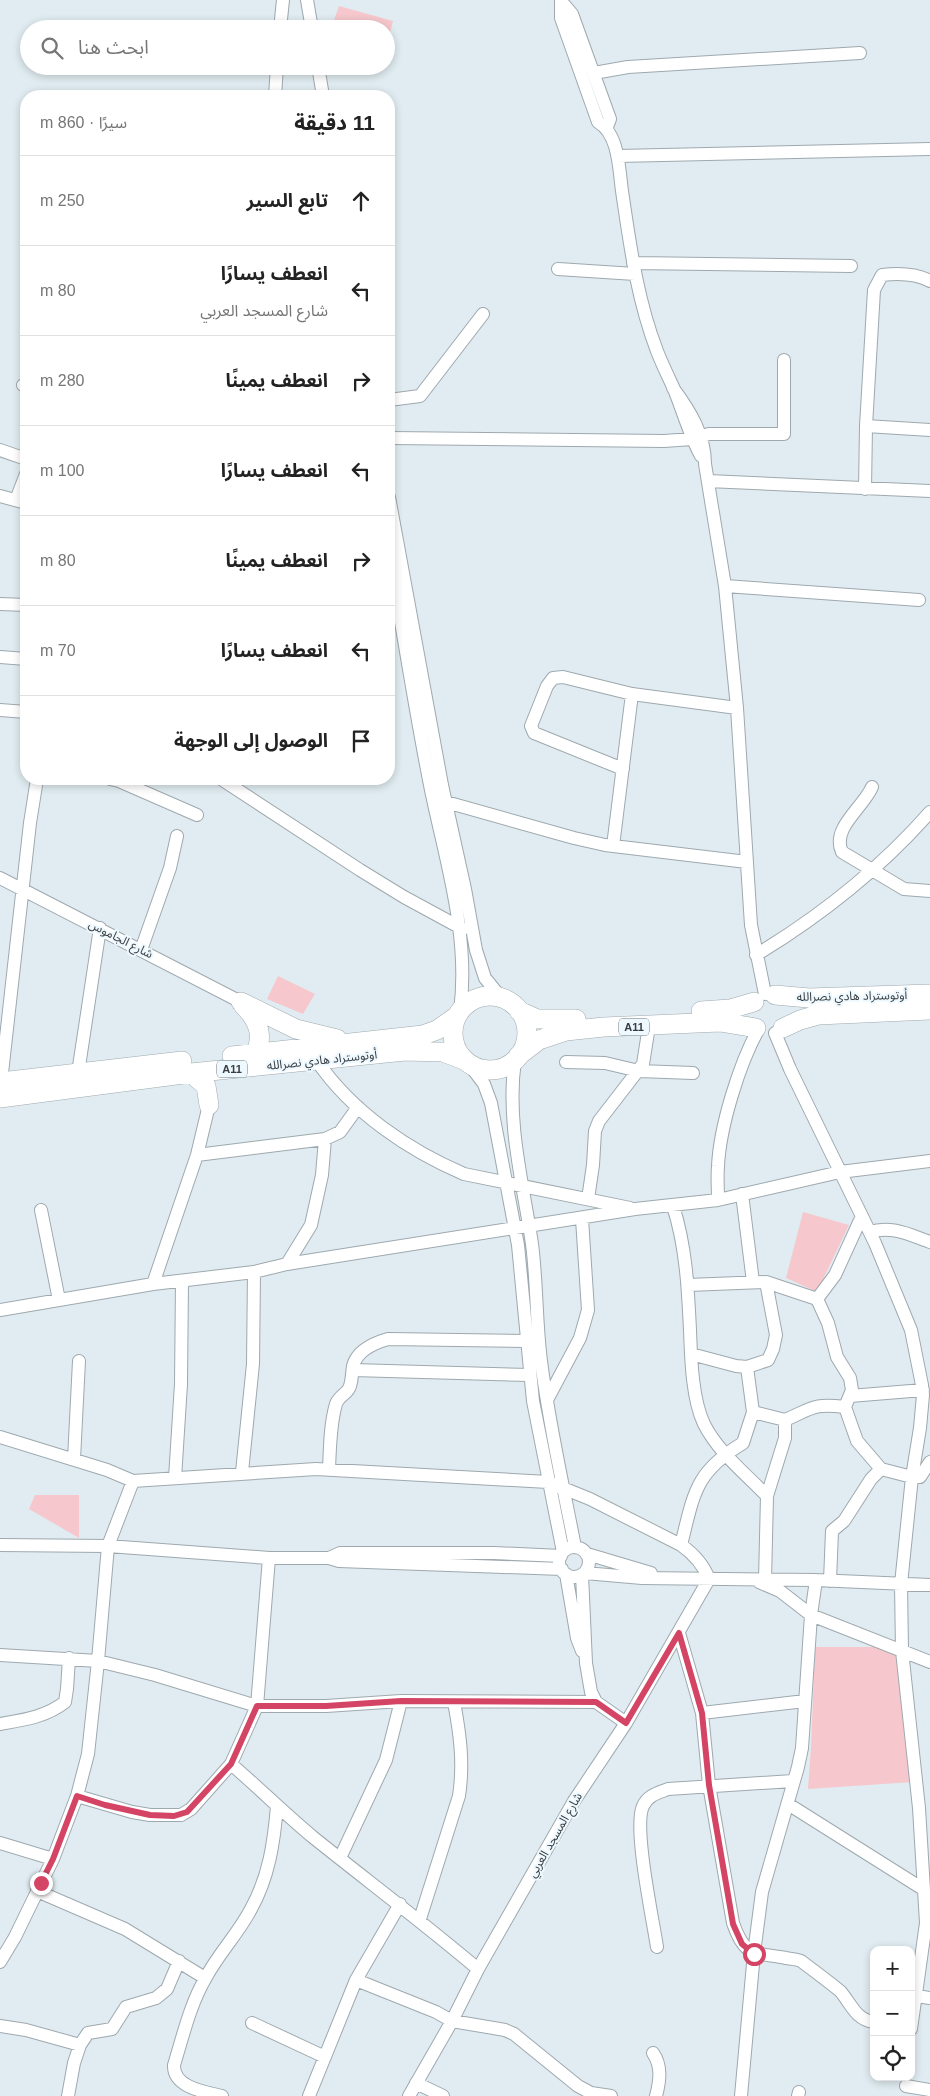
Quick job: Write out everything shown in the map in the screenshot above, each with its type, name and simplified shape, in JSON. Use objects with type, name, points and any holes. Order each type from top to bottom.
[{"type":"highway","name":"أوتوستراد هادي نصرالله","points":[[0,1082],[358,1043],[423,1034],[437,1030],[469,1003],[480,998],[493,997],[502,999],[531,1018],[559,1021],[723,1010],[765,997],[809,998],[930,994]]},
{"type":"highway","points":[[765,997],[784,1000],[788,1009],[788,1019],[768,1030],[750,1017],[750,1007],[765,997]]},
{"type":"highway","points":[[240,1002],[303,1032],[358,1043]]},
{"type":"highway","points":[[240,1002],[251,1014],[259,1028],[260,1042],[255,1054]]},
{"type":"highway","name":"أوتوستراد هادي نصرالله","points":[[0,1098],[226,1069],[422,1050],[443,1052],[481,1069],[493,1070],[505,1067],[539,1040],[559,1032],[604,1027],[720,1022],[768,1030],[818,1015],[930,1010]]},
{"type":"highway","points":[[517,1058],[525,1044],[526,1030],[519,1011]]},
{"type":"highway","points":[[458,1014],[453,1028],[453,1039],[457,1050],[467,1062]]},
{"type":"highway","points":[[209,1105],[226,1069]]},
{"type":"highway","points":[[191,1073],[206,1086],[209,1105]]},
{"type":"street","points":[[281,20],[283,0]]},
{"type":"street","points":[[300,0],[303,20]]},
{"type":"street","points":[[307,0],[310,20]]},
{"type":"street","points":[[561,0],[572,14],[610,118],[607,127],[618,156],[634,268],[656,350],[696,437],[705,464],[725,586],[737,708],[751,925],[765,997]]},
{"type":"street","points":[[561,0],[561,18],[598,122],[607,127]]},
{"type":"street","points":[[594,73],[628,67],[860,53]]},
{"type":"street","points":[[275,90],[276,75]]},
{"type":"street","points":[[311,75],[313,90]]},
{"type":"street","points":[[320,75],[322,90]]},
{"type":"street","points":[[618,156],[930,149]]},
{"type":"street","points":[[558,269],[851,266]]},
{"type":"street","points":[[865,489],[866,426],[874,290],[882,274],[900,273],[930,281]]},
{"type":"street","points":[[395,399],[420,396],[484,314]]},
{"type":"street","points":[[395,438],[664,441],[696,437],[784,434],[784,360]]},
{"type":"street","points":[[866,426],[930,430]]},
{"type":"street","points":[[0,450],[20,457]]},
{"type":"street","points":[[708,480],[930,491]]},
{"type":"street","points":[[0,496],[20,501]]},
{"type":"street","points":[[395,529],[472,932],[482,971],[489,985],[502,999]]},
{"type":"street","points":[[395,586],[458,927],[463,969],[458,1014]]},
{"type":"street","points":[[725,586],[919,600]]},
{"type":"street","points":[[0,604],[20,605]]},
{"type":"street","points":[[0,657],[20,659]]},
{"type":"street","points":[[623,769],[534,733],[531,726],[547,686],[553,678],[562,677],[632,694],[737,708]]},
{"type":"street","points":[[613,846],[632,694]]},
{"type":"street","points":[[0,710],[20,712]]},
{"type":"street","points":[[0,1082],[22,889],[36,785]]},
{"type":"street","points":[[129,785],[197,815]]},
{"type":"street","points":[[230,785],[360,870],[458,927],[472,932]]},
{"type":"street","points":[[872,787],[840,834],[838,844],[842,852],[904,889],[930,891]]},
{"type":"street","points":[[446,802],[566,836],[613,846],[747,862]]},
{"type":"street","points":[[756,955],[792,933],[839,900],[930,812]]},
{"type":"street","points":[[141,950],[170,868],[177,836]]},
{"type":"street","name":"شارع الجاموس","points":[[0,878],[240,1002]]},
{"type":"street","points":[[78,1073],[100,928]]},
{"type":"street","points":[[588,1198],[593,1165],[595,1131],[599,1121],[643,1064],[649,1026]]},
{"type":"street","points":[[718,1200],[718,1166],[722,1133],[752,1041],[768,1030],[790,1069],[870,1232],[911,1330],[925,1393],[921,1478],[901,1584],[902,1651],[919,1808],[923,1889],[928,1924],[915,2002]]},
{"type":"street","points":[[517,1058],[512,1082],[512,1111],[534,1262],[540,1348],[562,1486],[566,1552],[564,1572],[577,1638],[586,1663]]},
{"type":"street","points":[[317,1061],[333,1082],[358,1108],[394,1135],[447,1167],[464,1174],[588,1198],[635,1210]]},
{"type":"street","points":[[467,1062],[484,1084],[490,1103],[521,1266],[529,1374],[548,1482],[566,1552]]},
{"type":"street","points":[[566,1062],[605,1063],[639,1071],[693,1072]]},
{"type":"street","points":[[153,1284],[196,1155],[209,1105]]},
{"type":"street","points":[[196,1155],[324,1139],[340,1132],[358,1108]]},
{"type":"street","points":[[287,1264],[311,1225],[322,1175],[324,1139]]},
{"type":"street","points":[[0,1310],[153,1284],[254,1272],[287,1264],[515,1228],[718,1200],[840,1172],[930,1161]]},
{"type":"street","points":[[691,1354],[736,1366],[747,1367],[766,1361],[774,1344],[776,1335],[773,1313],[760,1282],[742,1194]]},
{"type":"street","points":[[673,1206],[679,1224],[688,1285],[691,1354],[701,1416],[705,1426],[725,1454],[767,1496]]},
{"type":"street","points":[[41,1210],[59,1300]]},
{"type":"street","points":[[817,1299],[835,1275],[862,1216]]},
{"type":"street","points":[[547,1400],[580,1338],[588,1310],[582,1219]]},
{"type":"street","points":[[870,1232],[892,1230],[930,1242]]},
{"type":"street","points":[[242,1472],[253,1364],[254,1272]]},
{"type":"street","points":[[175,1478],[181,1384],[182,1281]]},
{"type":"street","points":[[688,1285],[760,1282],[817,1299],[828,1323],[837,1357],[850,1378],[852,1390],[848,1402],[857,1441],[861,1448],[881,1469],[921,1478]]},
{"type":"street","points":[[329,1469],[330,1440],[336,1404],[340,1396],[348,1390],[355,1361],[364,1350],[377,1342],[388,1339],[526,1341]]},
{"type":"street","points":[[74,1459],[79,1361]]},
{"type":"street","points":[[681,1545],[689,1511],[699,1482],[715,1462],[743,1443],[753,1412],[747,1367]]},
{"type":"street","points":[[353,1370],[529,1374]]},
{"type":"street","points":[[753,1412],[785,1420],[812,1406],[925,1393]]},
{"type":"street","points":[[764,1580],[767,1496],[785,1438],[785,1420]]},
{"type":"street","points":[[0,1437],[74,1459],[133,1481],[242,1472],[329,1469],[548,1482],[562,1486],[681,1545],[698,1559],[709,1578]]},
{"type":"street","points":[[921,1478],[930,1462]]},
{"type":"street","points":[[830,1581],[832,1531],[844,1521],[871,1479],[881,1469]]},
{"type":"street","points":[[1,1960],[53,1859],[77,1796],[88,1754],[108,1546],[133,1481]]},
{"type":"street","points":[[0,1545],[108,1546],[269,1558],[329,1558],[339,1562],[494,1566],[564,1572],[574,1577],[583,1574],[642,1578],[816,1580],[930,1585]]},
{"type":"street","points":[[329,1558],[340,1553],[566,1552],[582,1549],[587,1554],[643,1571],[673,1577]]},
{"type":"street","points":[[587,1554],[589,1562],[583,1574],[586,1663],[589,1685],[596,1702],[626,1723]]},
{"type":"street","points":[[77,1796],[132,1812],[150,1815],[181,1815],[191,1809],[231,1764],[257,1706],[269,1558]]},
{"type":"street","name":"شارع المسجد العربي","points":[[409,2096],[452,2021],[478,1969],[574,1801],[626,1723],[709,1578]]},
{"type":"street","points":[[747,1579],[780,1591],[811,1615],[930,1662]]},
{"type":"street","points":[[741,2096],[754,1954],[762,1892],[802,1748],[811,1615],[816,1580]]},
{"type":"street","points":[[679,1633],[702,1713],[709,1785],[733,1924],[742,1944],[754,1954],[800,1961],[840,1991],[852,2010],[870,2022]]},
{"type":"street","points":[[0,1655],[98,1661],[154,1675],[257,1706],[326,1706],[401,1701],[596,1702]]},
{"type":"street","points":[[0,1724],[24,1721],[47,1713],[65,1702],[69,1658]]},
{"type":"street","points":[[340,1858],[386,1760],[401,1701]]},
{"type":"street","points":[[702,1713],[804,1701]]},
{"type":"street","points":[[420,1919],[459,1796],[462,1778],[461,1740],[454,1702]]},
{"type":"street","points":[[231,1764],[277,1806],[340,1858],[420,1919],[478,1969]]},
{"type":"street","points":[[657,1947],[640,1837],[642,1808],[654,1794],[668,1790],[709,1785],[793,1781]]},
{"type":"street","points":[[919,1808],[930,1797]]},
{"type":"street","points":[[788,1804],[923,1889]]},
{"type":"street","points":[[222,2096],[189,2092],[176,2076],[174,2065],[196,1996],[205,1978],[251,1910],[266,1876],[275,1832],[277,1806]]},
{"type":"street","points":[[0,1843],[53,1859]]},
{"type":"street","points":[[37,1891],[107,1920],[139,1936],[205,1978]]},
{"type":"street","points":[[309,2096],[356,1980],[400,1904]]},
{"type":"street","points":[[68,2096],[74,2063],[80,2044],[88,2033],[112,2029],[126,2007],[163,1994],[167,1989],[178,1961]]},
{"type":"street","points":[[356,1980],[436,2012],[452,2021],[505,2030],[514,2034],[578,2086],[591,2093],[604,2095]]},
{"type":"street","points":[[916,1996],[930,1998]]},
{"type":"street","points":[[252,2023],[325,2056]]},
{"type":"street","points":[[0,2026],[26,2030],[80,2044]]},
{"type":"street","points":[[653,2053],[659,2066],[656,2096]]},
{"type":"street","points":[[416,2083],[442,2096]]},
{"type":"street","points":[[905,2086],[930,2090]]},
{"type":"shaded area","points":[[339,6],[389,20],[334,20]]},
{"type":"shaded area","points":[[278,976],[315,994],[303,1014],[267,999]]},
{"type":"shaded area","points":[[803,1212],[849,1225],[817,1292],[786,1278]]},
{"type":"shaded area","points":[[35,1495],[79,1495],[79,1538],[29,1509]]},
{"type":"shaded area","points":[[815,1647],[896,1647],[913,1782],[808,1789]]},
{"type":"route","points":[[41,1883],[53,1859],[77,1796],[105,1805],[150,1815],[174,1816],[187,1812],[231,1764],[257,1706],[326,1706],[401,1701],[596,1702],[626,1723],[679,1633],[702,1713],[709,1785],[733,1924],[742,1944],[754,1954]]}]
